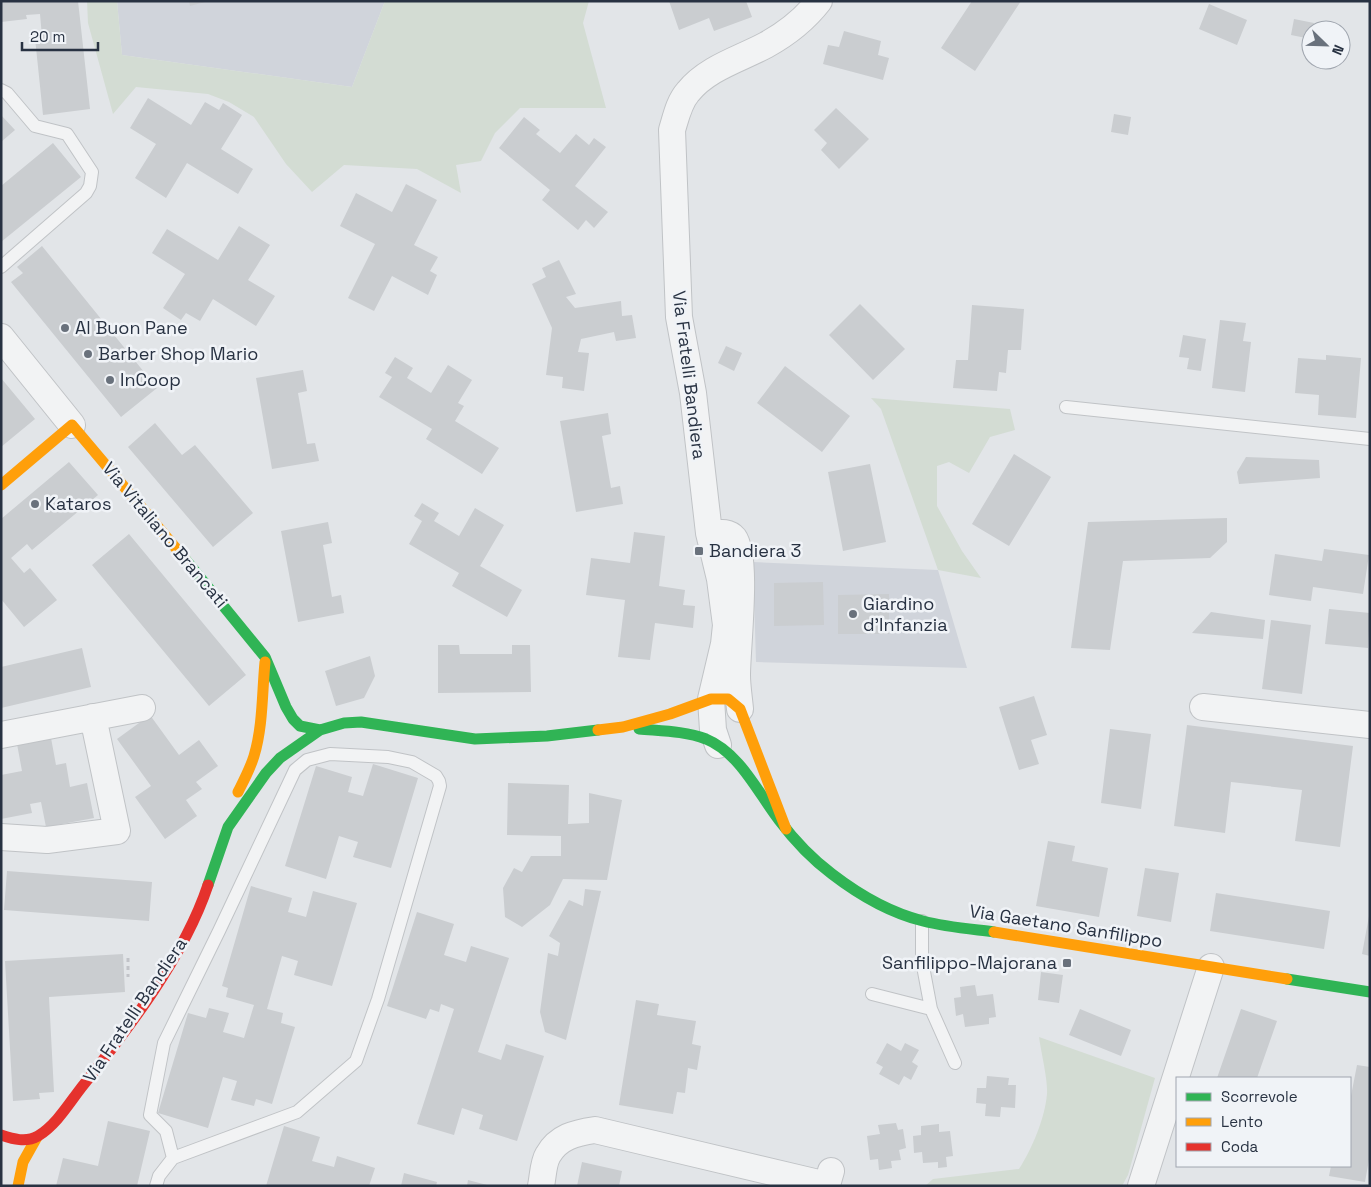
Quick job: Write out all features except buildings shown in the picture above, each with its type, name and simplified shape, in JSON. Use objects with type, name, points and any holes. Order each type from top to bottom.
[{"type":"street","name":"Via Fratelli Bandiera","points":[[718,745],[714,730],[711,699],[724,644],[726,625],[720,578],[709,533],[693,393],[679,318],[672,130],[678,111],[687,93],[702,77],[788,31],[820,1]]},
{"type":"street","name":"Via Vitaliano Brancati","points":[[1,337],[265,657],[293,719],[300,726],[320,730]]},
{"type":"street","points":[[1,485],[72,425]]},
{"type":"street","points":[[709,533],[726,533],[733,537],[739,549],[741,601],[737,677],[740,709],[786,829]]},
{"type":"street","points":[[228,827],[238,793],[255,754],[260,725],[265,657]]},
{"type":"street","points":[[623,727],[670,714],[711,699],[728,700],[740,709]]},
{"type":"street","points":[[1203,707],[1370,725]]},
{"type":"street","points":[[1,735],[142,708]]},
{"type":"street","points":[[1,837],[47,840],[117,831],[93,717]]},
{"type":"street","name":"Via Fratelli Bandiera","points":[[37,1137],[54,1124],[118,1042],[168,967],[202,903],[228,827],[252,792],[276,763],[320,730],[344,723],[361,722],[475,738],[547,736],[623,727]]},
{"type":"street","points":[[623,727],[691,735],[704,738],[718,745]]},
{"type":"street","name":"Via Gaetano Sanfilippo","points":[[718,745],[735,762],[786,829],[835,878],[854,892],[894,912],[922,921],[1370,992]]},
{"type":"street","points":[[1141,1186],[1211,967]]},
{"type":"street","points":[[541,1186],[547,1156],[562,1139],[575,1133],[594,1130],[829,1178]]},
{"type":"street","points":[[1,1135],[18,1140],[37,1137]]},
{"type":"street","points":[[18,1186],[23,1162],[37,1137]]},
{"type":"lane","points":[[1,90],[7,93],[35,126],[67,134],[92,172],[90,186],[86,193],[1,267]]},
{"type":"lane","points":[[1066,407],[1370,439]]},
{"type":"lane","points":[[156,1186],[159,1176],[173,1158],[297,1112],[356,1061],[378,999],[440,786],[436,776],[412,762],[388,756],[330,754],[307,760],[295,770],[164,1044],[150,1115],[166,1131],[173,1158]]},
{"type":"lane","points":[[922,921],[922,962],[931,1009],[955,1063]]},
{"type":"lane","points":[[872,994],[931,1009]]},
{"type":"shaded area","points":[[87,1],[117,1],[122,55],[352,87],[385,1],[589,1],[583,23],[606,108],[520,108],[495,133],[481,161],[456,165],[461,193],[417,169],[344,165],[312,192],[286,164],[254,117],[229,102],[208,94],[136,87],[113,114],[88,23]]},
{"type":"shaded area","points":[[117,1],[385,1],[352,87],[122,55]]},
{"type":"shaded area","points":[[871,398],[1010,409],[1015,430],[990,437],[969,473],[949,462],[937,466],[937,506],[962,551],[981,578],[938,570],[881,409]]},
{"type":"shaded area","name":"Giardino d'Infanzia","points":[[753,562],[938,570],[967,668],[756,662]]},
{"type":"shaded area","points":[[1039,1037],[1155,1078],[1128,1175],[1122,1186],[925,1186],[933,1179],[1019,1169],[1037,1133],[1046,1103],[1046,1081]]},
{"type":"traffic: fast","points":[[185,559],[265,657],[293,719],[300,726],[320,730]]},
{"type":"traffic: fast","points":[[208,885],[228,827],[266,773],[280,758],[320,730],[344,723],[361,722],[475,739],[547,736],[598,730]]},
{"type":"traffic: fast","points":[[639,729],[690,734],[718,745],[739,764],[779,820],[804,849],[832,874],[864,896],[911,918],[994,932]]},
{"type":"traffic: fast","points":[[1287,979],[1370,992]]},
{"type":"traffic: slow","points":[[1,485],[72,425],[185,559]]},
{"type":"traffic: slow","points":[[238,792],[251,765],[257,745],[261,721],[265,662]]},
{"type":"traffic: slow","points":[[598,730],[623,727],[670,714],[711,699],[728,699],[740,709],[786,829]]},
{"type":"traffic: slow","points":[[994,932],[1287,979]]},
{"type":"traffic: slow","points":[[18,1186],[23,1162],[37,1137]]},
{"type":"traffic: jam","points":[[1,1135],[20,1140],[33,1138],[50,1126],[61,1114],[136,1017],[170,965],[198,912],[208,885]]},
{"type":"place","name":"Al Buon Pane","points":[[65,328]]},
{"type":"place","name":"Barber Shop Mario","points":[[88,354]]},
{"type":"place","name":"InCoop","points":[[110,380]]},
{"type":"place","name":"Kataros","points":[[35,504]]},
{"type":"place","name":"Bandiera 3","points":[[699,551]]},
{"type":"place","name":"Giardino d'Infanzia","points":[[853,614]]},
{"type":"place","name":"Sanfilippo-Majorana","points":[[1067,963]]}]
